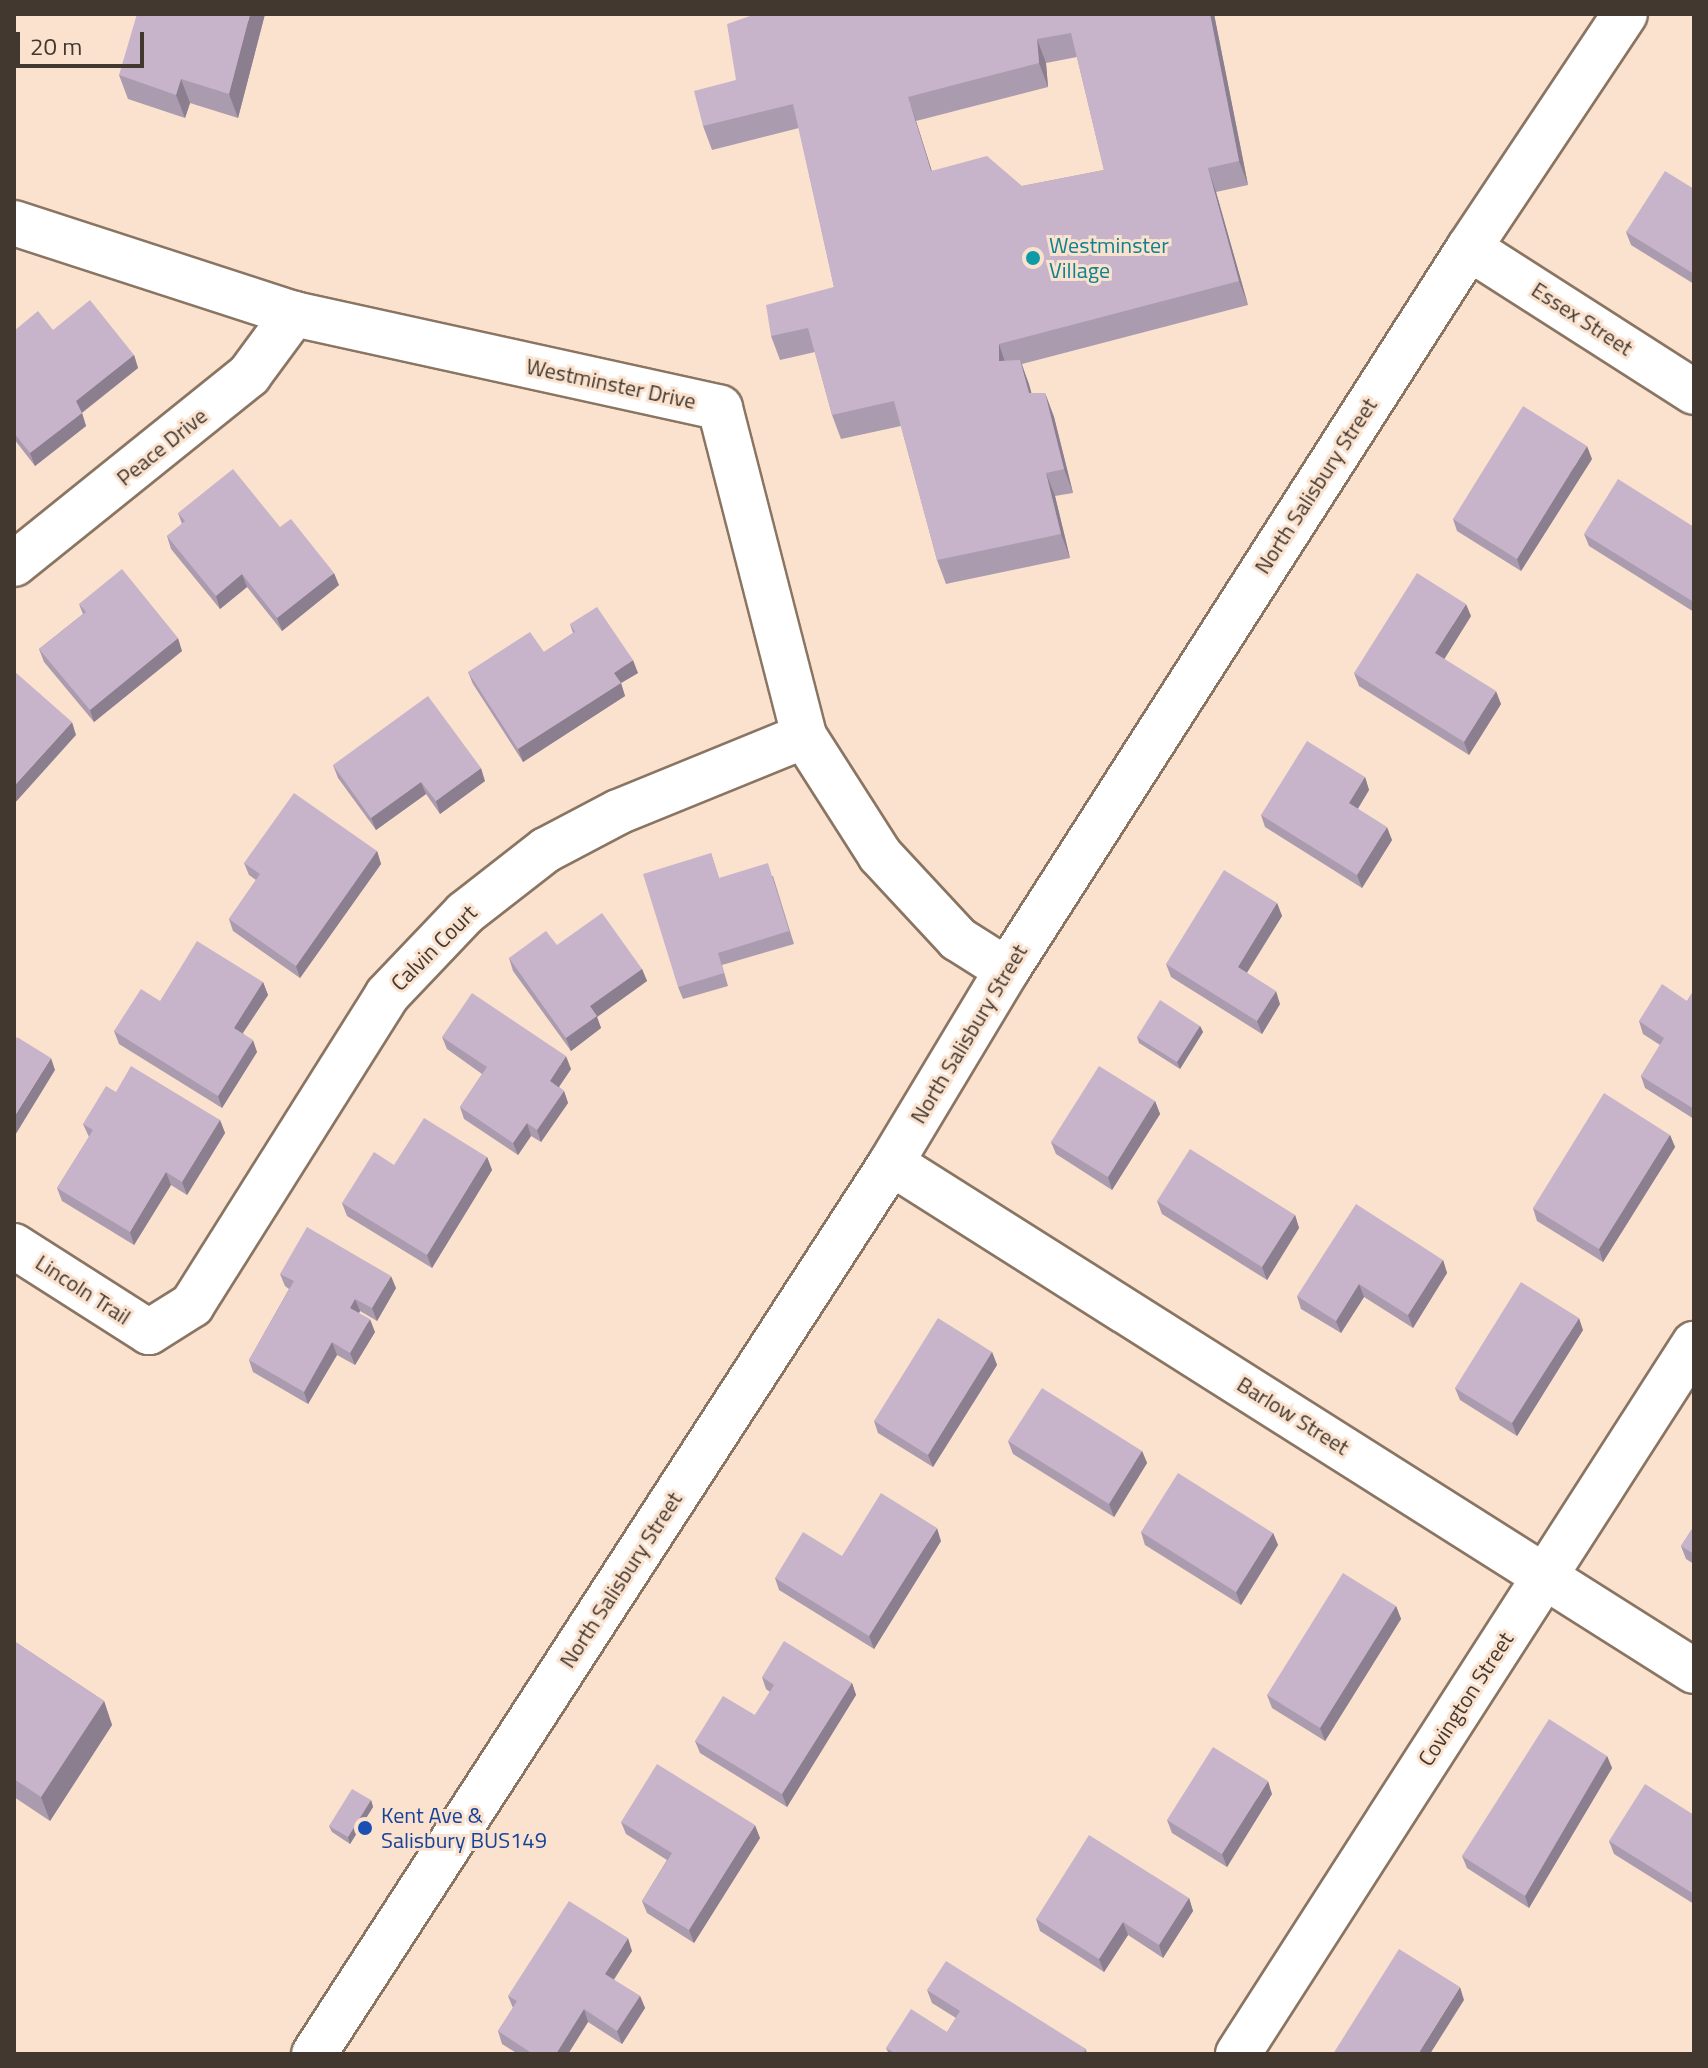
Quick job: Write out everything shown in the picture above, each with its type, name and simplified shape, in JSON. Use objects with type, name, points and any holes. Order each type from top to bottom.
[{"type":"street","name":"North Salisbury Street","points":[[314,2054],[891,1163],[1007,970],[1469,248],[1625,14]]},
{"type":"street","name":"Westminster Drive","points":[[14,223],[294,314],[720,408],[804,736],[880,855],[958,939],[1007,970]]},
{"type":"street","name":"Essex Street","points":[[1469,248],[1694,392]]},
{"type":"street","name":"Peace Drive","points":[[14,564],[249,375],[294,314]]},
{"type":"street","name":"Calvin Court","points":[[192,1305],[387,995],[465,913],[546,850],[618,812],[804,736]]},
{"type":"street","name":"Barlow Street","points":[[891,1163],[1694,1671]]},
{"type":"street","name":"Lincoln Trail","points":[[14,1246],[149,1332],[192,1305]]},
{"type":"street","name":"Covington Street","points":[[1238,2054],[1694,1344]]},
{"type":"building","points":[[137,14],[250,14],[229,94],[181,79],[176,95],[119,75]]},
{"type":"building","name":"Westminster Village","points":[[1210,14],[1239,161],[1208,168],[1239,281],[999,344],[999,361],[1020,360],[1029,393],[1045,393],[1064,469],[1046,473],[1061,534],[937,560],[894,401],[832,415],[808,328],[771,336],[766,305],[834,287],[793,104],[703,126],[694,91],[736,80],[727,24],[753,15]],"holes":[[[1071,33],[1104,170],[1022,186],[987,156],[931,171],[908,97],[1039,63],[1037,39]]]},
{"type":"building","points":[[1665,171],[1694,189],[1694,274],[1626,232]]},
{"type":"building","points":[[90,300],[134,355],[76,401],[82,413],[30,453],[14,433],[14,331],[38,311],[53,330]]},
{"type":"building","points":[[1523,406],[1587,446],[1517,559],[1453,519]]},
{"type":"building","points":[[233,469],[280,527],[291,519],[334,573],[277,618],[242,574],[216,596],[167,536],[185,521],[178,513]]},
{"type":"building","points":[[1618,479],[1694,527],[1692,601],[1584,534]]},
{"type":"building","points":[[122,569],[178,638],[90,710],[39,649],[86,612],[79,604]]},
{"type":"building","points":[[1417,573],[1466,604],[1435,653],[1496,691],[1464,742],[1354,673]]},
{"type":"building","points":[[597,607],[633,660],[614,673],[621,683],[518,749],[468,672],[530,632],[544,652],[575,632],[570,624]]},
{"type":"building","points":[[14,671],[72,722],[14,786]]},
{"type":"building","points":[[428,696],[481,768],[436,801],[421,782],[371,818],[333,765]]},
{"type":"building","points":[[1307,741],[1365,777],[1349,803],[1387,827],[1357,875],[1261,815]]},
{"type":"building","points":[[294,793],[377,851],[296,966],[229,919],[260,874],[244,863]]},
{"type":"building","points":[[711,853],[719,878],[768,863],[789,931],[718,953],[724,973],[678,987],[643,874]]},
{"type":"building","points":[[1224,870],[1277,903],[1238,967],[1276,991],[1257,1021],[1166,964]]},
{"type":"building","points":[[602,913],[642,969],[590,1006],[597,1016],[566,1038],[509,958],[546,931],[557,945]]},
{"type":"building","points":[[197,941],[263,982],[234,1028],[253,1040],[218,1096],[114,1031],[141,989],[160,1001]]},
{"type":"building","points":[[1662,984],[1687,1001],[1694,990],[1694,1109],[1641,1076],[1664,1038],[1639,1021]]},
{"type":"building","points":[[472,993],[566,1056],[550,1081],[564,1091],[537,1130],[527,1123],[513,1143],[460,1107],[487,1067],[442,1037]]},
{"type":"building","points":[[1160,1000],[1200,1026],[1177,1062],[1137,1037]]},
{"type":"building","points":[[17,1037],[51,1058],[14,1117],[14,1043]]},
{"type":"building","points":[[131,1066],[220,1120],[182,1182],[166,1172],[130,1232],[57,1188],[93,1130],[83,1124],[106,1086],[116,1092]]},
{"type":"building","points":[[1099,1066],[1155,1101],[1108,1177],[1051,1142]]},
{"type":"building","points":[[1604,1093],[1670,1135],[1599,1249],[1533,1208]]},
{"type":"building","points":[[424,1118],[487,1157],[427,1255],[342,1203],[374,1152],[394,1165]]},
{"type":"building","points":[[1190,1149],[1295,1215],[1262,1267],[1157,1201]]},
{"type":"building","points":[[1356,1204],[1443,1260],[1408,1315],[1359,1284],[1336,1321],[1297,1296]]},
{"type":"building","points":[[307,1227],[391,1276],[372,1308],[355,1299],[350,1308],[370,1319],[350,1353],[332,1342],[304,1392],[249,1360],[294,1281],[280,1274]]},
{"type":"building","points":[[1521,1282],[1579,1318],[1512,1423],[1455,1388]]},
{"type":"building","points":[[938,1318],[992,1352],[928,1455],[874,1421]]},
{"type":"building","points":[[1042,1388],[1142,1451],[1109,1504],[1008,1441]]},
{"type":"building","points":[[1178,1473],[1273,1533],[1236,1592],[1141,1532]]},
{"type":"building","points":[[881,1493],[937,1528],[869,1636],[775,1578],[803,1532],[842,1556]]},
{"type":"building","points":[[1694,1526],[1694,1554],[1681,1546]]},
{"type":"building","points":[[1343,1573],[1396,1606],[1320,1728],[1267,1695]]},
{"type":"building","points":[[14,1641],[104,1701],[41,1797],[14,1779]]},
{"type":"building","points":[[784,1641],[852,1683],[782,1794],[695,1741],[723,1696],[755,1715],[774,1685],[762,1677]]},
{"type":"building","points":[[1549,1719],[1607,1756],[1525,1896],[1462,1856]]},
{"type":"building","points":[[1213,1747],[1268,1781],[1222,1854],[1167,1820]]},
{"type":"building","points":[[657,1764],[755,1825],[689,1930],[642,1901],[672,1853],[621,1822]]},
{"type":"building","points":[[1645,1784],[1694,1815],[1694,1894],[1609,1841]]},
{"type":"building","points":[[352,1789],[371,1800],[348,1837],[329,1826]]},
{"type":"building","points":[[1089,1835],[1189,1898],[1159,1945],[1123,1922],[1099,1959],[1036,1919]]},
{"type":"building","points":[[569,1901],[628,1938],[605,1974],[640,1996],[617,2031],[584,2009],[556,2054],[533,2054],[498,2031],[517,2001],[508,1996]]},
{"type":"building","points":[[1399,1949],[1460,1987],[1418,2054],[1333,2054]]},
{"type":"building","points":[[946,1961],[1086,2049],[1082,2054],[896,2054],[886,2048],[911,2009],[947,2032],[960,2011],[927,1990]]},
{"type":"place","name":"Westminster Village","points":[[1033,258]]},
{"type":"place","name":"Kent Ave & Salisbury BUS149","points":[[365,1828]]}]
